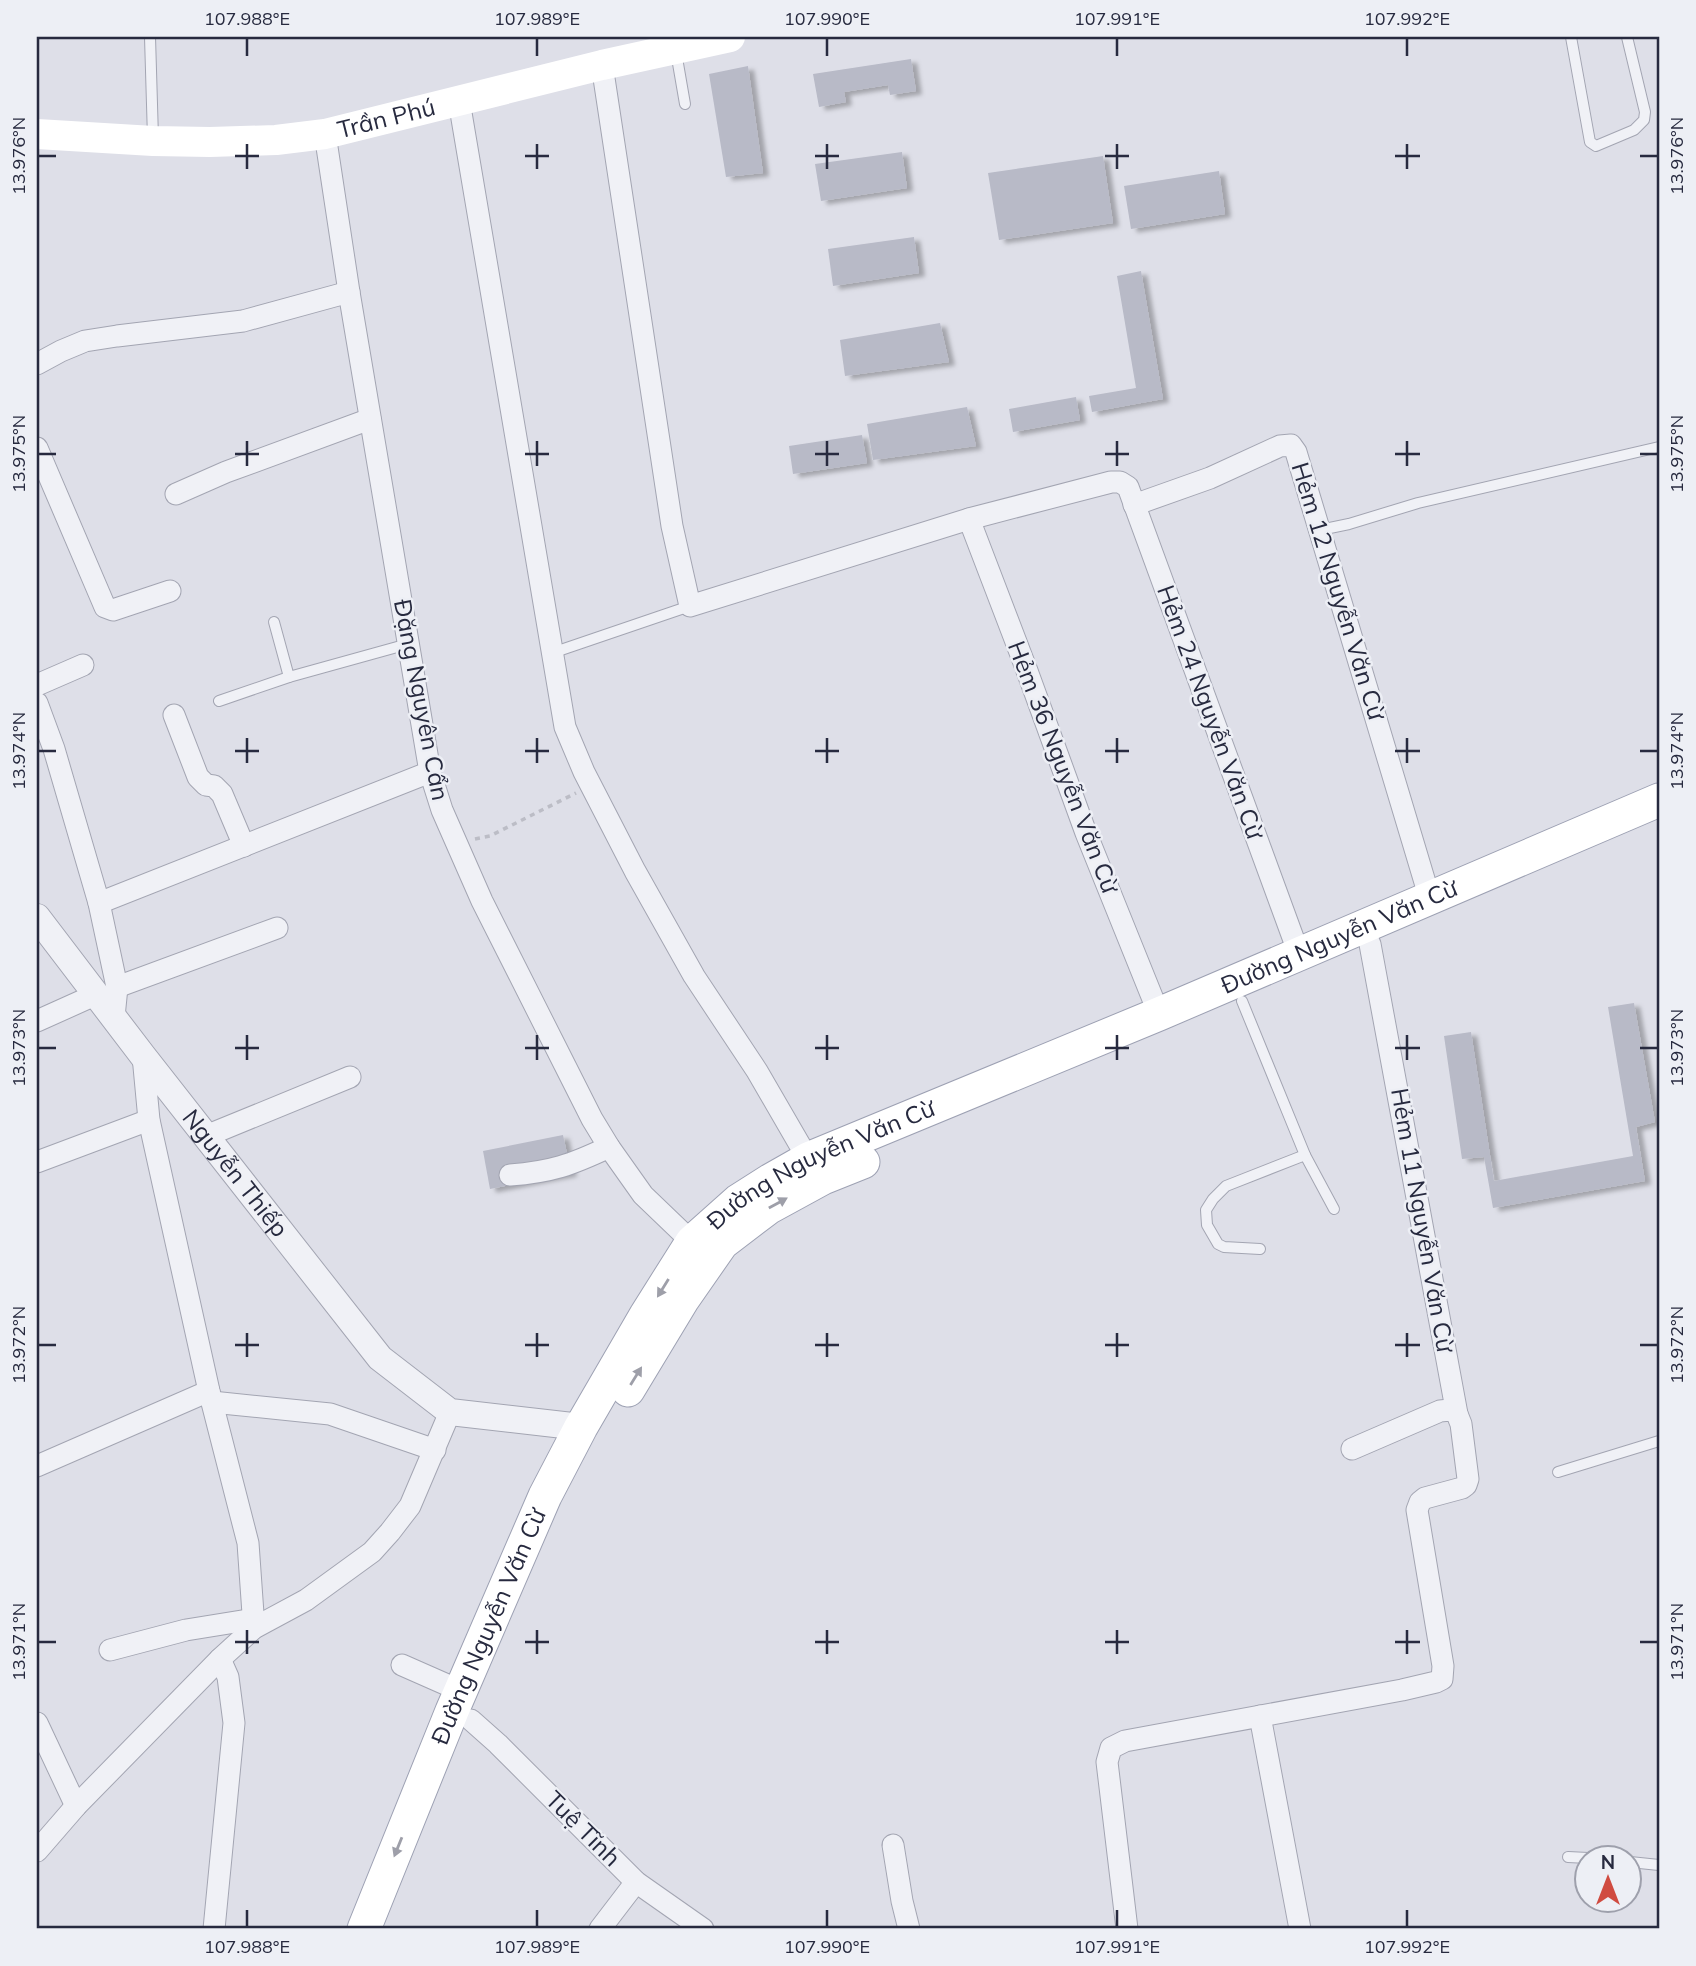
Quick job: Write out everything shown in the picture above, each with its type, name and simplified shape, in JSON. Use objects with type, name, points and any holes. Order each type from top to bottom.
[{"type":"main road","name":"Trần Phú","points":[[37,134],[210,142],[276,140],[325,134],[602,65],[730,37]]},
{"type":"main road","name":"Đường Nguyễn Văn Cừ","points":[[365,1929],[461,1707],[545,1496],[581,1427],[692,1242],[738,1201],[808,1159],[933,1120],[1242,1001],[1430,899],[1659,800]]},
{"type":"main road","name":"Đường Nguyễn Văn Cừ","points":[[389,1929],[461,1707],[586,1458],[683,1299],[722,1243],[768,1208],[933,1120],[1159,1014],[1299,954],[1442,913],[1659,824]]},
{"type":"street","points":[[602,65],[672,526],[690,606],[969,519]]},
{"type":"street","points":[[459,101],[565,727],[591,786],[635,871],[694,975],[757,1071],[808,1159]]},
{"type":"street","name":"Đặng Nguyên Cẩn","points":[[325,134],[430,772],[442,810],[482,901],[592,1119],[643,1195],[692,1242]]},
{"type":"street","points":[[37,364],[85,341],[243,321],[349,292]]},
{"type":"street","points":[[176,494],[226,472],[370,419]]},
{"type":"street","name":"Hẻm 12 Nguyễn Văn Cừ","points":[[1134,505],[1210,478],[1280,446],[1291,445],[1296,452],[1320,530],[1430,899]]},
{"type":"street","points":[[37,447],[105,607],[113,610],[170,591]]},
{"type":"street","name":"Hẻm 24 Nguyễn Văn Cừ","points":[[969,519],[1111,482],[1120,482],[1128,487],[1299,954]]},
{"type":"street","name":"Hẻm 36 Nguyễn Văn Cừ","points":[[969,519],[1086,833],[1159,1014]]},
{"type":"street","points":[[37,685],[83,665]]},
{"type":"street","points":[[37,703],[54,749],[99,903],[107,991]]},
{"type":"street","points":[[174,715],[198,777],[222,794],[244,846]]},
{"type":"street","points":[[99,903],[430,772]]},
{"type":"street","name":"Nguyễn Thiếp","points":[[37,917],[107,991],[114,1017],[143,1056],[380,1358],[450,1412]]},
{"type":"street","points":[[37,1021],[107,991],[277,928]]},
{"type":"street","name":"Hẻm 11 Nguyễn Văn Cừ","points":[[1260,1716],[1402,1690],[1442,1679],[1443,1666],[1417,1510],[1425,1498],[1462,1488],[1468,1479],[1461,1424],[1367,935]]},
{"type":"street","points":[[37,1850],[76,1806],[254,1623],[248,1543],[211,1397],[149,1120],[143,1056]]},
{"type":"street","points":[[206,1136],[350,1077]]},
{"type":"street","points":[[37,1162],[149,1120]]},
{"type":"street","points":[[510,1175],[559,1169],[609,1147]]},
{"type":"street","points":[[37,1466],[211,1397],[330,1414],[435,1450]]},
{"type":"street","points":[[1352,1448],[1440,1411],[1450,1410],[1458,1414]]},
{"type":"street","points":[[110,1650],[186,1630],[254,1623],[306,1600],[372,1552],[410,1506],[450,1412],[581,1427]]},
{"type":"street","points":[[214,1929],[234,1723],[232,1694],[220,1659]]},
{"type":"street","name":"Tuệ Tĩnh","points":[[402,1665],[461,1707],[636,1882],[703,1929]]},
{"type":"street","points":[[1126,1929],[1107,1762],[1111,1748],[1125,1741],[1260,1716],[1300,1929]]},
{"type":"street","points":[[37,1723],[76,1806]]},
{"type":"street","points":[[893,1844],[909,1929]]},
{"type":"street","points":[[600,1929],[636,1882]]},
{"type":"lane","points":[[150,37],[153,141]]},
{"type":"lane","points":[[1570,37],[1590,142],[1596,146],[1634,130],[1644,120],[1645,112],[1627,37]]},
{"type":"lane","points":[[675,49],[685,104]]},
{"type":"lane","points":[[1320,530],[1418,503],[1659,447]]},
{"type":"lane","points":[[552,653],[690,606]]},
{"type":"lane","points":[[274,622],[289,677]]},
{"type":"lane","points":[[219,701],[289,677],[408,644]]},
{"type":"lane","points":[[1242,1001],[1306,1155],[1334,1209]]},
{"type":"lane","points":[[1260,1249],[1224,1247],[1218,1244],[1207,1225],[1206,1210],[1226,1186],[1306,1155]]},
{"type":"lane","points":[[1558,1472],[1659,1441]]},
{"type":"lane","points":[[1568,1857],[1574,1857]]},
{"type":"path","points":[[455,840],[490,836],[591,786]]},
{"type":"building","points":[[911,59],[916,91],[890,95],[888,85],[844,92],[846,102],[819,107],[813,74]]},
{"type":"building","points":[[748,66],[763,173],[726,177],[709,74]]},
{"type":"building","points":[[902,152],[907,188],[821,201],[815,164]]},
{"type":"building","points":[[1103,156],[1113,223],[999,240],[988,173]]},
{"type":"building","points":[[1219,171],[1225,214],[1131,229],[1124,186]]},
{"type":"building","points":[[914,237],[919,273],[833,286],[828,249]]},
{"type":"building","points":[[1141,271],[1163,399],[1092,412],[1089,396],[1136,388],[1117,276]]},
{"type":"building","points":[[940,323],[949,362],[845,376],[840,340]]},
{"type":"building","points":[[1076,397],[1080,420],[1013,432],[1009,409]]},
{"type":"building","points":[[967,407],[976,446],[873,460],[867,424]]},
{"type":"building","points":[[862,435],[867,463],[793,474],[789,446]]},
{"type":"building","points":[[1634,1003],[1655,1122],[1636,1127],[1645,1181],[1493,1208],[1484,1157],[1462,1159],[1444,1036],[1471,1032],[1494,1181],[1633,1156],[1608,1007]]},
{"type":"building","points":[[563,1135],[571,1173],[490,1189],[483,1151]]}]
